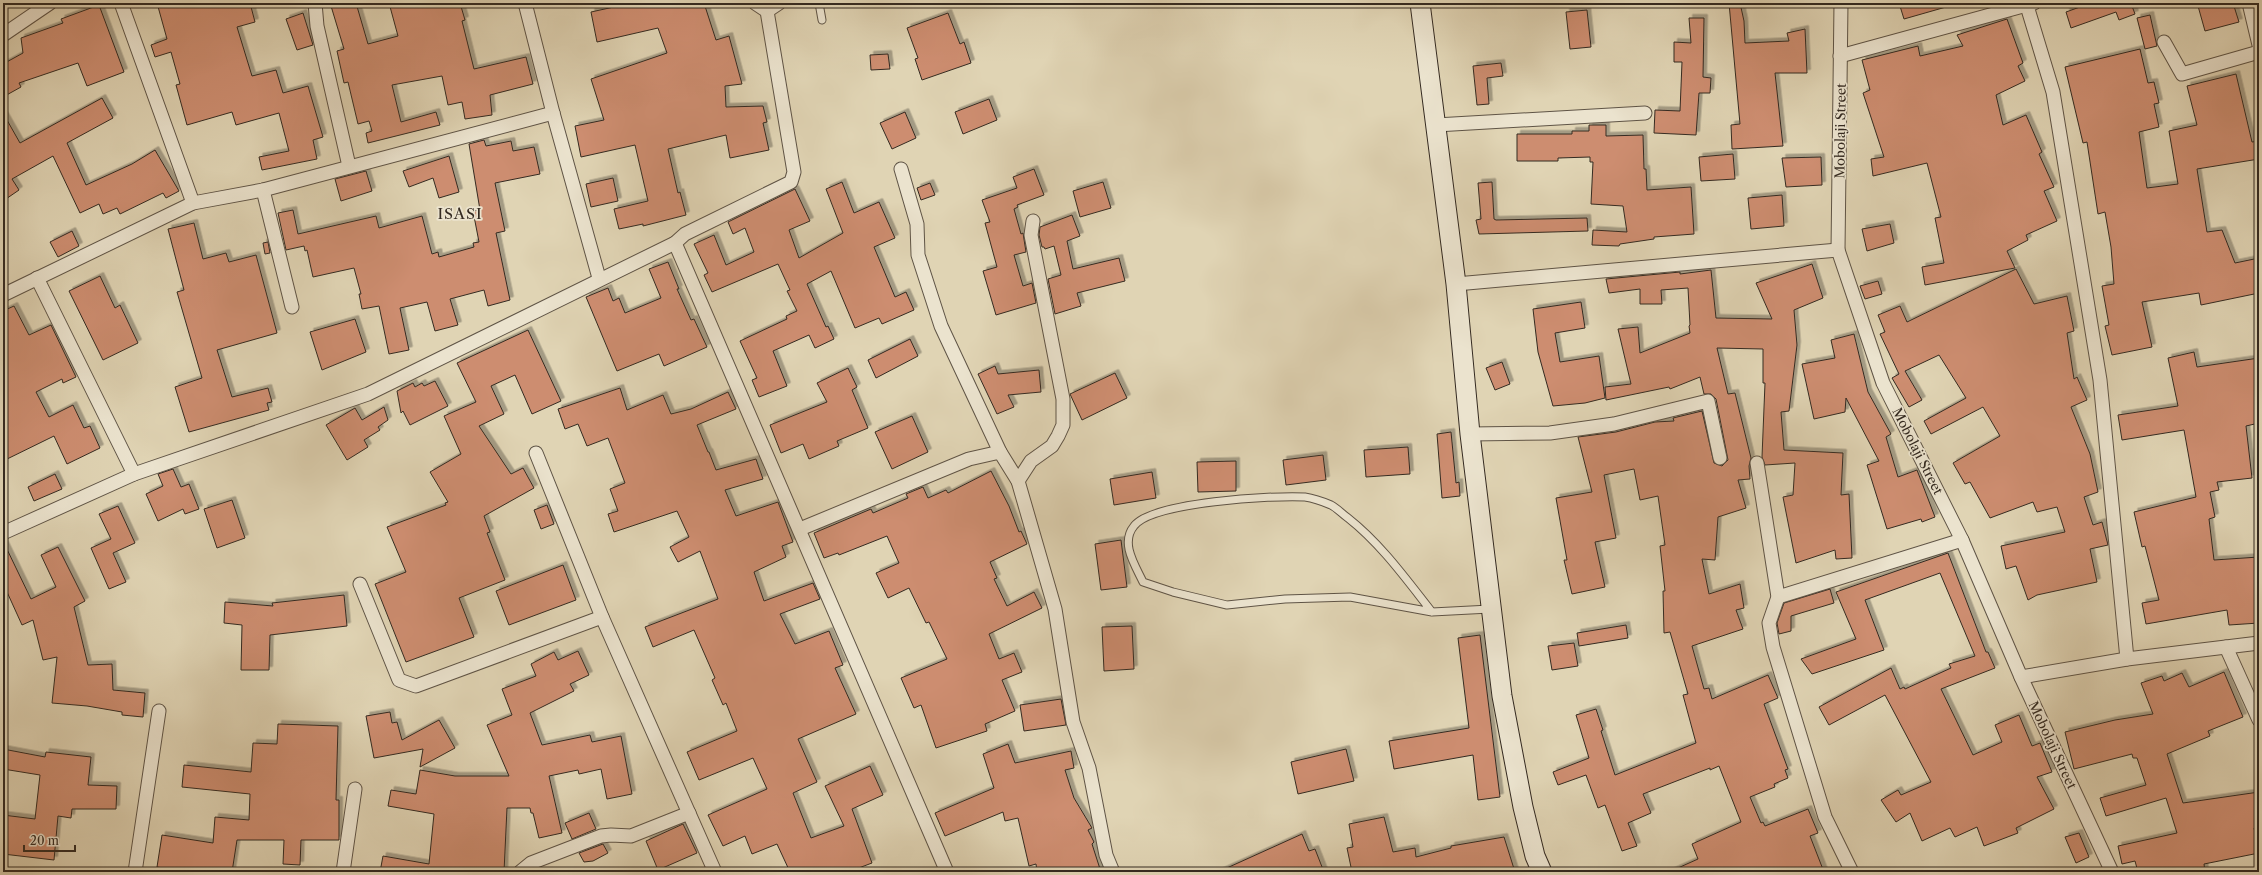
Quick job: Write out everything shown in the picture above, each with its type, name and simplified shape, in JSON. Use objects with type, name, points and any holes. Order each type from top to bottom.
[{"type":"street","points":[[3,35],[50,3]]},
{"type":"street","points":[[121,3],[194,203]]},
{"type":"street","points":[[315,3],[317,26],[349,166]]},
{"type":"street","points":[[526,3],[553,113],[599,278]]},
{"type":"street","points":[[3,533],[134,474],[368,394],[599,278],[675,243],[685,234],[791,182],[794,172],[767,11],[755,3]]},
{"type":"street","points":[[767,11],[779,3]]},
{"type":"street","points":[[1420,3],[1456,284],[1470,434],[1493,608],[1502,696],[1523,807],[1535,856],[1542,872]]},
{"type":"street","name":"Mobolaji Street","points":[[1841,3],[1838,250],[1884,383],[1962,540],[2021,677],[2112,872]]},
{"type":"street","points":[[2249,3],[2259,45]]},
{"type":"street","points":[[1840,56],[2030,4],[2053,92],[2100,380],[2127,659]]},
{"type":"street","points":[[2164,42],[2182,74],[2259,52]]},
{"type":"street","points":[[3,295],[134,234],[194,203],[263,190],[553,113]]},
{"type":"street","points":[[1436,125],[1645,113]]},
{"type":"street","points":[[901,169],[917,224],[918,255],[941,326],[1000,452],[1018,481],[1055,609],[1073,722],[1089,768],[1106,855],[1113,872]]},
{"type":"street","points":[[263,190],[292,307]]},
{"type":"street","points":[[1018,481],[1031,461],[1052,446],[1063,425],[1063,399],[1031,235],[1033,221]]},
{"type":"street","points":[[675,243],[800,529],[947,872]]},
{"type":"street","points":[[1456,284],[1838,250]]},
{"type":"street","points":[[37,278],[134,474]]},
{"type":"street","points":[[1470,434],[1557,432],[1614,424],[1708,401],[1720,458]]},
{"type":"street","points":[[800,529],[962,462],[1000,452]]},
{"type":"street","points":[[536,453],[602,617],[715,872]]},
{"type":"street","points":[[1757,463],[1778,597],[1769,623],[1773,647],[1825,816],[1852,872]]},
{"type":"street","points":[[1778,597],[1962,540]]},
{"type":"street","points":[[360,584],[399,680],[416,686],[602,617]]},
{"type":"street","points":[[2021,677],[2127,659],[2259,643]]},
{"type":"street","points":[[2226,647],[2259,720]]},
{"type":"street","points":[[135,872],[159,711]]},
{"type":"street","points":[[343,872],[355,789]]},
{"type":"street","points":[[520,872],[531,863],[601,836],[631,836],[689,813]]},
{"type":"lane","points":[[819,3],[822,20]]},
{"type":"lane","points":[[1432,612],[1378,546],[1356,525],[1332,505],[1306,497],[1254,498],[1177,508],[1144,518],[1134,526],[1129,536],[1128,548],[1143,582],[1173,592],[1228,605],[1285,598],[1350,597],[1432,612],[1493,608]]},
{"type":"building","points":[[157,3],[250,3],[255,22],[237,27],[252,76],[276,70],[283,93],[308,86],[323,137],[313,140],[317,159],[262,170],[259,157],[289,151],[279,113],[236,125],[232,112],[187,125],[176,85],[180,84],[171,52],[155,57],[151,45],[167,39]]},
{"type":"building","points":[[342,3],[356,3],[368,44],[398,36],[389,3],[460,3],[465,20],[462,21],[474,69],[526,57],[533,84],[490,95],[492,115],[465,119],[462,102],[448,105],[442,76],[392,85],[401,122],[436,112],[440,125],[368,143],[366,133],[372,131],[369,121],[358,124],[348,82],[344,83],[337,51],[344,49],[331,6]]},
{"type":"building","points":[[632,3],[704,3],[716,40],[729,36],[742,84],[725,86],[726,107],[763,106],[767,122],[763,123],[769,150],[730,158],[726,135],[668,149],[678,193],[680,192],[686,215],[643,226],[643,224],[619,229],[614,209],[648,201],[635,145],[581,157],[575,126],[604,120],[591,79],[667,53],[658,28],[597,42],[591,12]]},
{"type":"building","points":[[1729,3],[1740,3],[1744,21],[1745,43],[1789,41],[1787,33],[1805,29],[1807,73],[1775,73],[1783,146],[1732,149],[1731,125],[1740,124]]},
{"type":"building","points":[[1899,3],[1945,3],[1946,7],[1904,19]]},
{"type":"building","points":[[2091,3],[2135,3],[2136,5],[2132,6],[2135,14],[2119,20],[2116,12],[2071,28],[2066,12]]},
{"type":"building","points":[[2210,3],[2233,3],[2239,22],[2205,31],[2198,6]]},
{"type":"building","points":[[99,5],[124,72],[87,86],[78,63],[19,83],[21,87],[3,97],[3,64],[23,53],[21,38],[63,23],[61,19]]},
{"type":"building","points":[[1587,10],[1591,47],[1570,49],[1566,12]]},
{"type":"building","points":[[303,13],[313,45],[297,50],[286,19]]},
{"type":"building","points":[[948,13],[960,44],[964,42],[971,63],[922,80],[915,59],[918,58],[907,28]]},
{"type":"building","points":[[2150,15],[2157,46],[2145,49],[2137,18]]},
{"type":"building","points":[[1689,18],[1704,18],[1703,77],[1711,78],[1710,93],[1699,93],[1696,135],[1654,133],[1655,110],[1680,111],[1682,62],[1674,62],[1674,42],[1691,43]]},
{"type":"building","points":[[2007,19],[2023,63],[2018,66],[2025,81],[1996,95],[2003,125],[2026,115],[2042,152],[2039,154],[2054,187],[2044,191],[2057,221],[2026,235],[2028,240],[2007,251],[2015,268],[1925,285],[1922,267],[1944,263],[1935,218],[1941,217],[1927,163],[1873,176],[1871,159],[1884,157],[1863,93],[1870,90],[1862,60],[1918,46],[1920,56],[1963,46],[1957,35]]},
{"type":"building","points":[[2140,49],[2148,83],[2154,82],[2159,103],[2154,104],[2159,127],[2139,132],[2147,188],[2178,184],[2169,131],[2197,125],[2187,86],[2236,74],[2252,142],[2259,141],[2259,159],[2197,169],[2207,232],[2222,230],[2235,263],[2259,258],[2259,293],[2201,305],[2199,293],[2142,302],[2152,347],[2112,355],[2105,326],[2109,325],[2102,286],[2114,284],[2111,247],[2105,212],[2098,214],[2087,142],[2083,143],[2065,67]]},
{"type":"building","points":[[888,54],[890,69],[871,70],[870,55]]},
{"type":"building","points":[[1501,63],[1503,76],[1487,78],[1489,104],[1477,105],[1473,66]]},
{"type":"building","points":[[102,98],[113,118],[67,143],[86,185],[132,164],[155,150],[179,191],[166,198],[163,193],[120,214],[117,208],[103,214],[99,204],[80,213],[53,156],[12,179],[19,190],[3,201],[3,113],[20,143]]},
{"type":"building","points":[[989,99],[997,120],[963,134],[955,112]]},
{"type":"building","points":[[905,112],[916,138],[892,149],[880,123]]},
{"type":"building","points":[[1589,125],[1606,125],[1606,136],[1643,135],[1644,169],[1646,169],[1647,190],[1691,187],[1694,234],[1654,237],[1654,239],[1620,244],[1619,246],[1592,245],[1593,230],[1627,232],[1623,206],[1591,204],[1593,162],[1590,162],[1590,157],[1558,158],[1558,161],[1517,161],[1517,134],[1572,134],[1572,131],[1589,131]]},
{"type":"building","points":[[484,140],[486,146],[511,141],[513,151],[534,147],[540,174],[495,183],[505,231],[496,233],[510,300],[488,306],[484,290],[450,299],[458,325],[435,331],[427,302],[400,308],[409,350],[389,354],[379,306],[362,309],[359,294],[361,294],[354,268],[313,277],[307,250],[305,251],[304,246],[286,250],[278,213],[293,210],[298,234],[376,216],[379,228],[422,216],[432,254],[438,252],[439,257],[474,247],[473,243],[479,242],[473,211],[480,210],[469,144]]},
{"type":"building","points":[[1733,154],[1735,179],[1701,181],[1699,157]]},
{"type":"building","points":[[449,156],[459,192],[439,198],[433,178],[409,187],[403,171]]},
{"type":"building","points":[[1821,157],[1822,185],[1786,187],[1782,158]]},
{"type":"building","points":[[1034,169],[1044,195],[1017,205],[1018,207],[1014,209],[1021,234],[1023,233],[1026,252],[1014,255],[1023,286],[1032,283],[1036,303],[996,315],[983,271],[997,267],[985,223],[990,222],[982,200],[1017,188],[1013,177]]},
{"type":"building","points":[[366,171],[372,191],[341,201],[335,179]]},
{"type":"building","points":[[613,178],[618,201],[591,207],[586,184]]},
{"type":"building","points":[[842,182],[854,213],[879,202],[895,238],[874,247],[895,297],[906,292],[914,310],[882,324],[879,318],[855,328],[831,271],[807,284],[826,327],[828,326],[834,339],[815,348],[809,335],[773,351],[787,386],[759,397],[752,380],[757,378],[740,341],[787,319],[786,316],[797,311],[787,291],[790,290],[778,264],[712,292],[704,275],[708,273],[694,244],[714,235],[726,265],[754,252],[745,228],[733,234],[728,222],[795,189],[810,221],[789,230],[799,258],[843,233],[826,189]]},
{"type":"building","points":[[1103,182],[1111,208],[1080,217],[1073,191]]},
{"type":"building","points":[[1492,182],[1494,219],[1587,218],[1588,231],[1479,234],[1476,220],[1481,219],[1478,183]]},
{"type":"building","points":[[930,183],[935,195],[921,200],[917,188]]},
{"type":"building","points":[[1782,195],[1784,226],[1751,229],[1748,198]]},
{"type":"building","points":[[1072,215],[1080,236],[1067,241],[1073,269],[1119,258],[1125,281],[1077,293],[1081,306],[1055,314],[1048,279],[1061,275],[1054,246],[1045,249],[1042,247],[1039,235],[1040,227]]},
{"type":"building","points":[[194,223],[203,259],[226,253],[229,262],[256,255],[277,333],[217,350],[232,397],[268,388],[272,402],[267,403],[269,410],[189,432],[175,387],[202,378],[177,292],[184,290],[168,229]]},
{"type":"building","points":[[1890,224],[1894,243],[1867,251],[1862,229]]},
{"type":"building","points":[[72,231],[79,246],[58,257],[50,242]]},
{"type":"building","points":[[268,242],[270,253],[265,254],[263,243]]},
{"type":"building","points":[[668,262],[679,289],[677,289],[691,320],[694,319],[707,347],[664,366],[659,354],[617,371],[586,297],[608,288],[613,301],[619,298],[625,313],[661,298],[649,269]]},
{"type":"building","points":[[1812,264],[1823,298],[1794,310],[1797,345],[1789,411],[1781,412],[1784,450],[1843,453],[1841,495],[1849,494],[1852,558],[1836,559],[1835,550],[1796,563],[1783,497],[1793,495],[1795,463],[1765,465],[1762,457],[1765,383],[1763,383],[1763,349],[1717,348],[1728,394],[1735,393],[1751,458],[1749,466],[1750,479],[1738,480],[1746,508],[1718,517],[1715,560],[1702,559],[1709,594],[1740,584],[1744,608],[1736,610],[1743,629],[1692,646],[1704,689],[1709,688],[1712,699],[1768,675],[1778,698],[1764,704],[1788,769],[1785,770],[1788,778],[1774,784],[1775,787],[1750,797],[1761,823],[1763,822],[1765,826],[1808,809],[1818,833],[1810,836],[1824,872],[1669,872],[1698,859],[1692,844],[1741,822],[1719,766],[1710,770],[1710,768],[1643,794],[1651,813],[1628,823],[1637,846],[1622,851],[1605,805],[1598,808],[1586,775],[1558,785],[1553,772],[1589,758],[1576,715],[1596,709],[1603,730],[1601,731],[1615,775],[1696,743],[1683,695],[1688,694],[1670,632],[1664,633],[1663,591],[1665,591],[1660,546],[1665,545],[1658,496],[1640,500],[1634,469],[1604,475],[1616,538],[1595,542],[1605,587],[1572,594],[1564,560],[1567,560],[1556,498],[1592,492],[1578,437],[1616,432],[1655,422],[1674,421],[1673,418],[1702,411],[1714,463],[1722,466],[1728,460],[1716,399],[1711,394],[1704,394],[1700,377],[1670,389],[1669,387],[1606,400],[1605,387],[1631,384],[1618,329],[1638,327],[1640,353],[1690,333],[1690,325],[1688,288],[1661,290],[1662,304],[1640,304],[1640,289],[1609,293],[1606,279],[1680,272],[1680,274],[1711,270],[1716,318],[1772,319],[1756,283]]},
{"type":"building","points":[[2016,269],[2034,304],[2067,296],[2074,331],[2067,333],[2074,379],[2077,377],[2087,400],[2071,407],[2090,454],[2098,492],[2084,497],[2093,525],[2102,522],[2108,545],[2090,549],[2097,582],[2037,595],[2028,600],[2016,566],[2006,569],[2001,546],[2065,532],[2057,507],[2037,512],[2033,502],[1990,518],[1970,482],[1965,484],[1953,463],[2000,436],[1983,407],[1931,434],[1924,421],[1966,398],[1939,355],[1905,371],[1922,400],[1909,407],[1892,378],[1899,374],[1880,334],[1885,332],[1878,315],[1900,306],[1907,322]]},
{"type":"building","points":[[100,276],[115,308],[120,305],[138,343],[103,360],[69,291]]},
{"type":"building","points":[[1878,281],[1882,294],[1865,299],[1860,286]]},
{"type":"building","points":[[1581,302],[1585,328],[1555,333],[1560,362],[1599,356],[1605,398],[1585,403],[1553,406],[1538,352],[1533,309]]},
{"type":"building","points":[[14,306],[29,335],[51,325],[76,377],[63,383],[62,379],[36,392],[49,417],[73,405],[84,428],[90,426],[100,448],[67,464],[54,436],[3,461],[3,311]]},
{"type":"building","points":[[355,319],[366,352],[322,370],[310,332]]},
{"type":"building","points":[[528,330],[561,401],[532,414],[515,375],[491,386],[504,414],[479,426],[511,474],[523,468],[534,488],[484,516],[490,532],[487,533],[505,580],[459,598],[474,637],[406,662],[375,584],[406,572],[387,527],[446,505],[445,503],[448,502],[430,472],[461,454],[444,416],[476,402],[457,363]]},
{"type":"building","points":[[1854,334],[1868,392],[1891,434],[1886,437],[1898,477],[1917,470],[1935,517],[1922,522],[1921,519],[1887,529],[1867,465],[1879,461],[1846,398],[1845,412],[1814,419],[1802,364],[1835,358],[1831,340]]},
{"type":"building","points":[[910,339],[918,356],[876,378],[868,360]]},
{"type":"building","points":[[2194,352],[2197,367],[2259,358],[2259,423],[2246,426],[2252,478],[2217,482],[2219,490],[2210,492],[2215,517],[2209,519],[2214,560],[2259,557],[2259,623],[2229,625],[2227,610],[2146,624],[2142,603],[2159,600],[2145,546],[2142,547],[2134,512],[2196,497],[2184,430],[2122,440],[2118,415],[2178,406],[2168,358]]},
{"type":"building","points":[[1502,362],[1510,384],[1495,390],[1486,368]]},
{"type":"building","points":[[995,366],[998,374],[1039,370],[1041,392],[1008,395],[1014,407],[997,414],[978,374]]},
{"type":"building","points":[[848,368],[857,387],[852,390],[868,428],[837,441],[839,446],[809,459],[803,444],[781,453],[770,425],[827,402],[817,383]]},
{"type":"building","points":[[1115,373],[1127,398],[1082,420],[1070,394]]},
{"type":"building","points":[[435,381],[448,406],[410,425],[403,411],[401,413],[397,391],[413,383],[415,387],[422,383],[424,386]]},
{"type":"building","points":[[620,388],[627,410],[663,395],[671,414],[691,409],[728,392],[736,409],[697,425],[708,452],[716,470],[756,459],[763,479],[725,490],[736,516],[778,502],[793,542],[782,546],[786,557],[754,572],[764,601],[813,583],[820,599],[780,614],[795,644],[829,631],[843,665],[835,668],[856,714],[798,739],[817,782],[793,793],[811,838],[844,826],[825,786],[870,766],[883,795],[852,809],[872,863],[848,872],[790,872],[777,844],[752,854],[745,836],[723,846],[708,815],[767,789],[753,758],[699,780],[687,752],[737,731],[726,703],[723,705],[712,680],[715,678],[694,630],[653,647],[645,627],[718,599],[700,551],[678,562],[670,547],[689,537],[677,511],[614,532],[608,514],[618,511],[610,489],[625,483],[608,438],[587,446],[578,424],[565,429],[558,409]]},
{"type":"building","points":[[384,407],[388,420],[378,427],[380,430],[364,440],[368,447],[347,460],[326,425],[355,408],[362,420]]},
{"type":"building","points":[[912,416],[928,452],[892,469],[875,432]]},
{"type":"building","points":[[1451,432],[1456,483],[1459,482],[1460,496],[1442,498],[1437,434]]},
{"type":"building","points":[[1408,447],[1410,474],[1366,477],[1364,450]]},
{"type":"building","points":[[1323,455],[1326,480],[1286,485],[1283,460]]},
{"type":"building","points":[[1236,461],[1236,491],[1198,492],[1197,462]]},
{"type":"building","points":[[173,469],[181,487],[189,484],[199,509],[185,514],[183,509],[158,521],[146,494],[163,486],[158,474]]},
{"type":"building","points":[[991,471],[1009,506],[1019,532],[1021,531],[1027,544],[990,562],[997,578],[994,579],[1007,606],[1034,592],[1042,608],[989,634],[999,659],[1014,653],[1022,672],[1002,680],[1015,711],[985,724],[987,731],[936,748],[921,705],[914,708],[901,678],[947,659],[929,622],[926,623],[909,588],[888,598],[876,573],[899,563],[887,536],[839,555],[838,553],[824,558],[814,533],[871,509],[873,513],[908,498],[906,494],[923,487],[928,498],[946,490],[948,493]]},
{"type":"building","points":[[1152,472],[1156,498],[1114,505],[1110,479]]},
{"type":"building","points":[[55,474],[62,489],[34,501],[28,487]]},
{"type":"building","points":[[232,500],[245,538],[217,548],[204,509]]},
{"type":"building","points":[[547,505],[554,524],[541,529],[534,510]]},
{"type":"building","points":[[118,506],[135,543],[113,553],[126,582],[109,589],[91,548],[111,539],[99,514]]},
{"type":"building","points":[[1121,540],[1127,587],[1101,590],[1095,544]]},
{"type":"building","points":[[3,541],[31,599],[56,587],[41,555],[58,547],[85,601],[74,607],[88,665],[112,664],[113,690],[145,693],[143,717],[122,715],[122,712],[87,706],[52,703],[57,657],[43,660],[33,620],[22,625],[7,592],[3,594]]},
{"type":"building","points":[[1948,553],[1986,652],[1988,652],[1995,668],[1941,689],[1973,755],[2002,742],[1995,725],[2019,715],[2032,746],[2040,743],[2052,772],[2037,777],[2054,809],[2016,828],[2018,833],[1984,846],[1977,827],[1955,837],[1950,828],[1922,841],[1910,813],[1896,822],[1881,800],[1898,790],[1901,795],[1931,782],[1885,695],[1829,725],[1819,707],[1891,668],[1900,689],[1904,687],[1905,689],[1951,668],[1949,664],[1975,656],[1940,573],[1865,600],[1884,650],[1812,674],[1801,659],[1856,639],[1836,592]]},
{"type":"building","points":[[563,565],[576,600],[509,625],[496,591]]},
{"type":"building","points":[[1830,589],[1834,603],[1791,616],[1791,631],[1779,634],[1777,623],[1784,603]]},
{"type":"building","points":[[344,595],[347,626],[270,635],[269,670],[241,670],[242,625],[224,623],[225,602],[273,606],[272,603]]},
{"type":"building","points":[[1626,625],[1628,638],[1579,646],[1577,633]]},
{"type":"building","points":[[1132,626],[1134,669],[1104,671],[1102,627]]},
{"type":"building","points":[[1480,635],[1500,797],[1478,800],[1473,755],[1394,769],[1389,741],[1469,728],[1458,638]]},
{"type":"building","points":[[1574,643],[1578,666],[1552,670],[1548,646]]},
{"type":"building","points":[[578,651],[589,675],[570,684],[574,691],[530,713],[542,745],[590,735],[592,742],[621,736],[632,794],[607,799],[601,769],[579,774],[578,770],[549,776],[562,833],[539,838],[533,813],[531,813],[530,808],[507,808],[504,872],[380,872],[383,856],[429,864],[434,814],[388,806],[391,790],[416,794],[420,770],[455,776],[509,776],[487,725],[512,715],[502,689],[536,676],[531,664],[554,652],[558,660]]},
{"type":"building","points":[[2224,672],[2243,717],[2208,731],[2210,736],[2167,754],[2183,803],[2259,792],[2259,827],[2254,828],[2259,853],[2204,864],[2205,872],[2138,872],[2135,861],[2122,864],[2118,846],[2177,833],[2166,798],[2106,816],[2100,798],[2146,785],[2137,758],[2133,758],[2132,754],[2074,769],[2065,732],[2115,720],[2153,714],[2141,683],[2162,676],[2164,681],[2182,673],[2189,687]]},
{"type":"building","points":[[1061,699],[1066,725],[1024,731],[1020,705]]},
{"type":"building","points":[[390,712],[392,723],[397,722],[402,740],[439,720],[455,748],[420,767],[423,749],[374,758],[366,716]]},
{"type":"building","points":[[278,724],[338,726],[336,800],[339,800],[339,840],[301,840],[300,865],[283,864],[284,840],[237,840],[232,872],[186,872],[157,867],[162,835],[213,843],[215,817],[249,820],[250,794],[182,787],[184,765],[251,772],[253,743],[277,744]]},
{"type":"building","points":[[1008,744],[1015,763],[1071,751],[1074,768],[1065,770],[1074,798],[1092,828],[1088,830],[1094,842],[1092,844],[1101,872],[1037,872],[1036,864],[1029,866],[1018,818],[1005,821],[1003,812],[945,836],[935,813],[994,788],[983,754]]},
{"type":"building","points":[[3,749],[45,757],[46,752],[91,757],[88,785],[117,786],[116,809],[72,809],[71,818],[58,816],[54,860],[3,854],[3,815],[35,819],[40,775],[3,769]]},
{"type":"building","points":[[1346,749],[1354,781],[1298,794],[1291,762]]},
{"type":"building","points":[[589,813],[596,829],[572,839],[565,823]]},
{"type":"building","points":[[1384,817],[1393,852],[1415,848],[1416,857],[1451,848],[1451,846],[1504,837],[1515,872],[1352,872],[1347,848],[1353,847],[1349,824]]},
{"type":"building","points":[[683,824],[697,853],[658,870],[646,841]]},
{"type":"building","points":[[2079,833],[2089,857],[2076,863],[2065,837]]},
{"type":"building","points":[[1302,834],[1309,851],[1315,849],[1324,872],[1218,872]]},
{"type":"building","points":[[603,844],[608,853],[593,861],[584,862],[579,853]]},
{"type":"district","name":"ISASI","points":[[460,214]]}]
